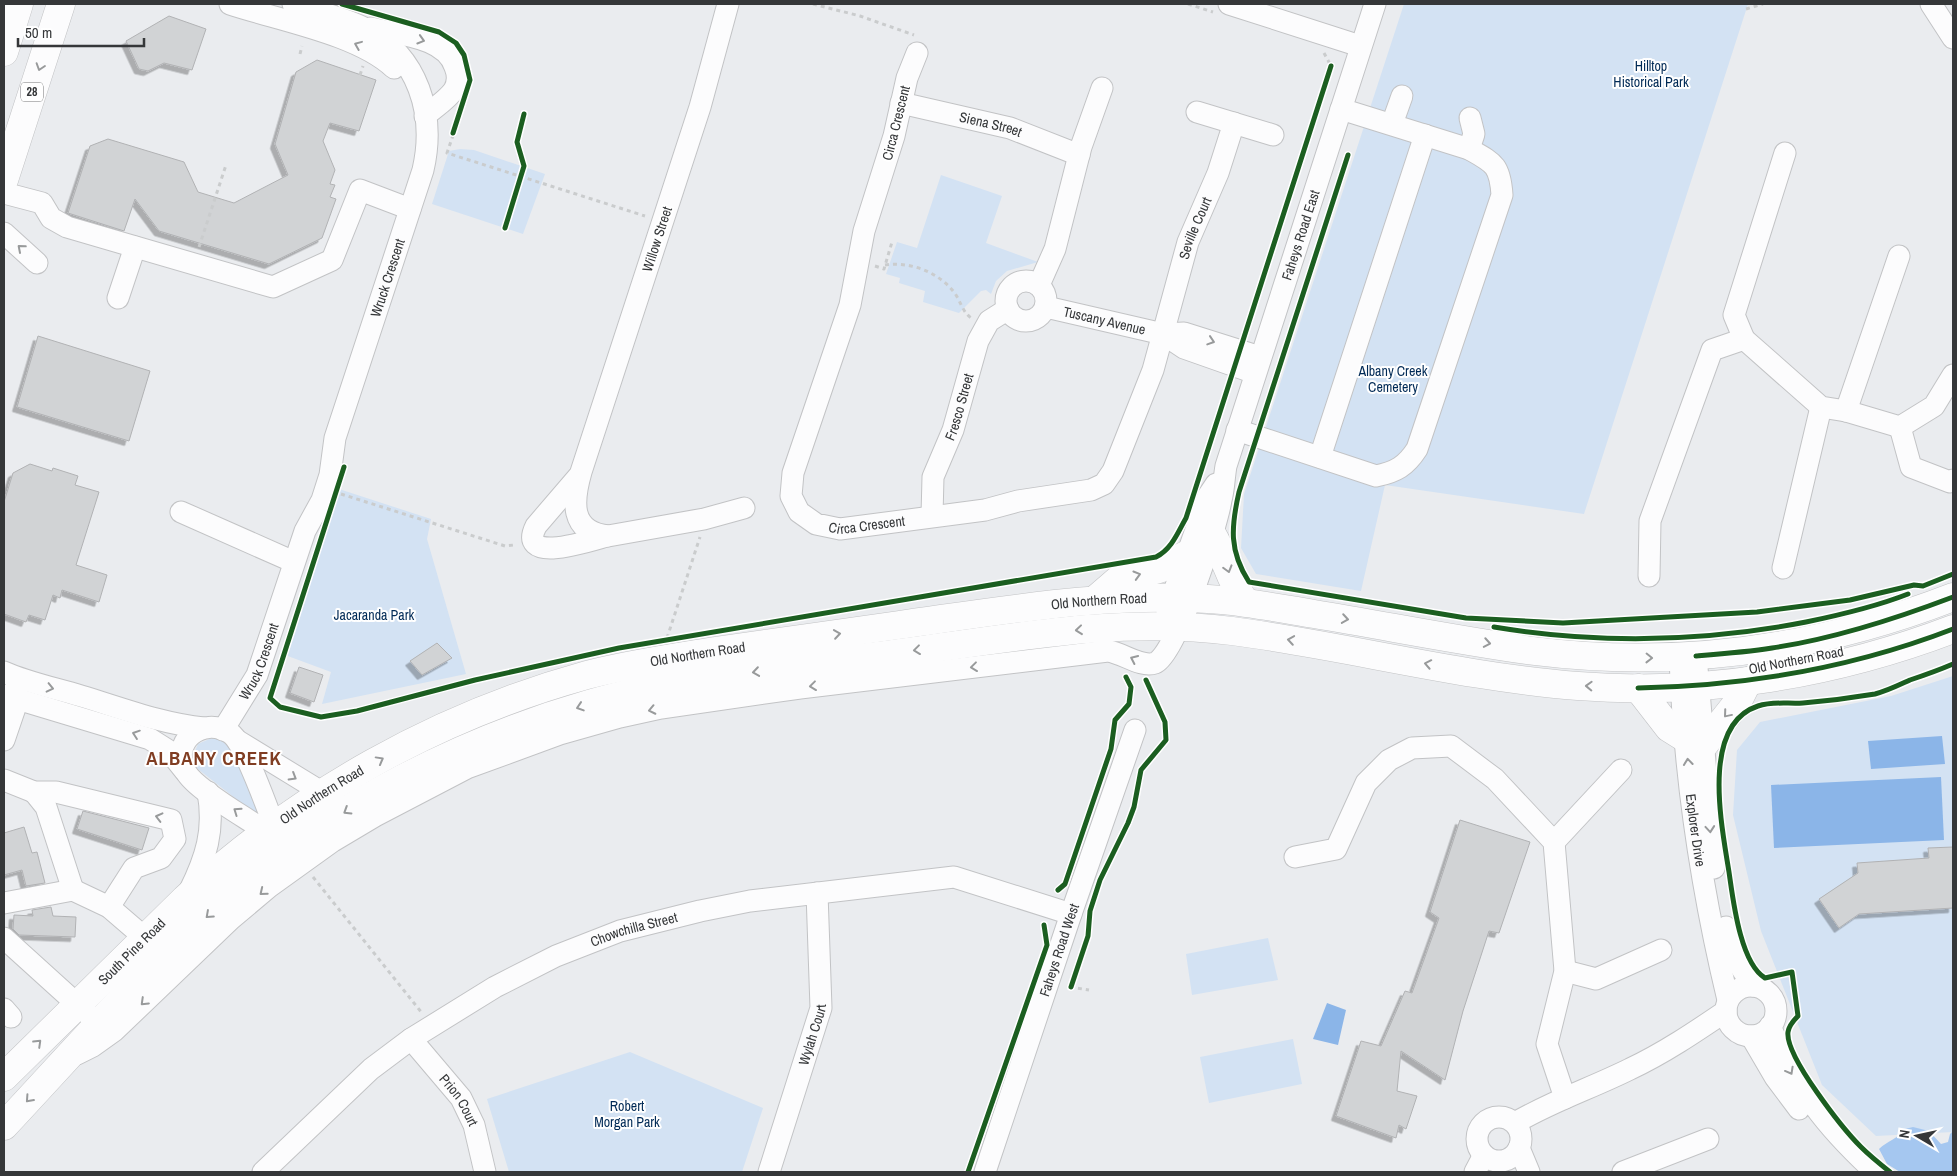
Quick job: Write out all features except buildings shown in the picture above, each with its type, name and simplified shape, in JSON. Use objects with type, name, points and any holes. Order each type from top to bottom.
[{"type":"main road","points":[[4,52],[19,4]]},
{"type":"main road","name":"28","points":[[4,180],[61,4]]},
{"type":"main road","points":[[1212,534],[1224,554],[1232,581],[1245,602]]},
{"type":"main road","points":[[1096,600],[1118,580],[1159,569],[1186,555]]},
{"type":"main road","name":"Old Northern Road","points":[[269,828],[323,793],[419,738],[509,701],[588,675],[666,659],[1016,608],[1119,597],[1245,602],[1530,650],[1606,657],[1688,657],[1773,648],[1816,639],[1884,622],[1953,596]]},
{"type":"main road","name":"Old Northern Road","points":[[295,857],[355,806],[434,763],[506,730],[593,703],[673,684],[771,670],[1092,629],[1171,627],[1270,637],[1547,683],[1638,688],[1748,681],[1865,658],[1914,644],[1953,629]]},
{"type":"main road","points":[[1638,688],[1669,728],[1694,742],[1737,704],[1748,681]]},
{"type":"main road","points":[[269,828],[295,857]]},
{"type":"main road","name":"South Pine Road","points":[[4,1077],[185,899],[269,828]]},
{"type":"main road","name":"South Pine Road","points":[[4,1127],[98,1023],[221,904],[295,857]]},
{"type":"street","name":"Willow Street","points":[[610,536],[590,531],[578,518],[574,499],[651,221],[702,97],[728,4]]},
{"type":"street","points":[[1230,4],[1360,46]]},
{"type":"street","name":"Faheys Road East","points":[[1180,598],[1212,534],[1221,500],[1226,466],[1237,430],[1375,4]]},
{"type":"street","points":[[1931,4],[1953,38]]},
{"type":"street","name":"Wruck Crescent","points":[[221,733],[257,675],[304,532],[322,500],[330,475],[335,438],[426,156],[425,116],[419,84],[410,70],[383,41],[357,25],[237,5]]},
{"type":"street","name":"Wruck Crescent","points":[[313,18],[386,60],[404,79],[425,116]]},
{"type":"street","points":[[357,25],[429,43],[442,49],[450,57],[457,73],[455,87],[448,96],[425,116]]},
{"type":"street","name":"Circa Crescent","points":[[917,53],[907,78],[892,143],[866,224],[850,305],[793,473],[791,496],[796,508],[811,522],[835,529],[994,508],[1024,499],[1091,490],[1104,484],[1111,476],[1139,408],[1163,334]]},
{"type":"street","points":[[1039,285],[1060,233],[1079,155],[1102,88]]},
{"type":"street","points":[[1392,124],[1402,96]]},
{"type":"street","name":"Siena Street","points":[[901,103],[1010,128],[1079,155]]},
{"type":"street","points":[[1237,430],[1376,476],[1393,472],[1408,463],[1418,449],[1502,195],[1501,175],[1488,160],[1469,149],[1341,109]]},
{"type":"street","points":[[1196,112],[1273,135]]},
{"type":"street","points":[[1469,149],[1474,134],[1470,118]]},
{"type":"street","name":"Seville Court","points":[[1163,334],[1188,242],[1218,173],[1234,124]]},
{"type":"street","points":[[1320,457],[1425,135]]},
{"type":"street","points":[[1785,153],[1734,315],[1744,339],[1821,407],[1846,411],[1900,427],[1934,406],[1953,375]]},
{"type":"street","points":[[4,193],[42,203],[51,218],[68,227],[264,285],[280,286],[332,260],[360,190],[410,209]]},
{"type":"street","points":[[4,233],[38,263]]},
{"type":"street","points":[[118,298],[134,247]]},
{"type":"street","points":[[1846,411],[1899,256]]},
{"type":"street","points":[[1027,281],[1039,285],[1046,294],[1046,307],[1039,317],[1027,322],[1015,318],[1008,309],[1007,296],[1014,285],[1027,281]]},
{"type":"street","name":"Tuscany Avenue","points":[[1046,307],[1163,334],[1184,332],[1258,365]]},
{"type":"street","name":"Fresco Street","points":[[932,516],[934,477],[955,423],[978,342],[988,320],[1008,309]]},
{"type":"street","points":[[1648,576],[1650,521],[1712,350],[1744,339]]},
{"type":"street","points":[[1783,568],[1821,407]]},
{"type":"street","points":[[1900,427],[1911,467],[1950,482],[1953,480]]},
{"type":"street","name":"Faheys Road East","points":[[1171,627],[1180,598],[1186,555],[1208,496],[1226,466]]},
{"type":"street","name":"Willow Street","points":[[581,472],[536,526],[532,534],[533,541],[540,548],[548,549],[699,520],[744,508]]},
{"type":"street","points":[[181,512],[294,562]]},
{"type":"street","points":[[295,857],[467,768],[560,734],[620,717],[661,708],[800,688],[1094,652],[1117,652],[1146,664],[1153,664],[1165,656],[1171,627]]},
{"type":"street","name":"Explorer Drive","points":[[1688,657],[1700,866],[1727,1006]]},
{"type":"street","points":[[4,740],[9,686],[221,733],[323,793]]},
{"type":"street","name":"Old Northern Road","points":[[9,686],[157,742],[172,753],[187,774],[208,792],[269,828]]},
{"type":"street","name":"Faheys Road West","points":[[985,1172],[1070,914],[1135,730]]},
{"type":"street","points":[[187,774],[181,759],[183,744],[190,735],[221,733]]},
{"type":"street","name":"Old Northern Road","points":[[221,733],[269,828]]},
{"type":"street","name":"Explorer Drive","points":[[1694,742],[1714,872],[1723,916],[1738,964],[1753,986]]},
{"type":"street","points":[[1295,857],[1336,849],[1366,783],[1389,760],[1412,748],[1451,746],[1495,779],[1554,842],[1565,972],[1547,1044],[1565,1098]]},
{"type":"street","points":[[1554,842],[1621,770]]},
{"type":"street","points":[[4,780],[34,792],[56,792],[170,820],[175,838],[161,858],[134,868],[109,907]]},
{"type":"street","points":[[34,792],[46,807],[73,890]]},
{"type":"street","points":[[185,899],[203,863],[209,845],[211,817],[208,792]]},
{"type":"street","name":"South Pine Road","points":[[61,1062],[104,1039],[295,857]]},
{"type":"street","name":"Chowchilla Street","points":[[263,1172],[371,1069],[431,1025],[495,987],[556,956],[620,931],[700,911],[818,893],[954,877],[1070,914]]},
{"type":"street","points":[[4,904],[73,890],[109,907],[145,938]]},
{"type":"street","name":"Wylah Court","points":[[769,1172],[821,1008],[818,893]]},
{"type":"street","points":[[4,938],[98,1023]]},
{"type":"street","points":[[1565,972],[1596,979],[1661,950]]},
{"type":"street","points":[[1515,1123],[1630,1069],[1684,1041],[1727,1006],[1738,989],[1753,986],[1767,992],[1775,1004],[1775,1015],[1770,1026],[1765,1031],[1684,1041]]},
{"type":"street","points":[[1727,1006],[1731,1027],[1744,1034],[1811,1125],[1856,1172]]},
{"type":"street","points":[[1770,1026],[1788,1067],[1806,1097],[1827,1125],[1875,1172]]},
{"type":"street","name":"Prion Court","points":[[411,1039],[461,1098],[474,1125],[485,1172]]},
{"type":"street","points":[[1519,1148],[1511,1157],[1479,1163],[1477,1140],[1483,1124],[1497,1117],[1506,1118],[1515,1123],[1520,1133],[1519,1148],[1530,1172]]},
{"type":"street","points":[[1624,1172],[1708,1139]]},
{"type":"path","points":[[813,4],[914,34],[908,51],[917,53]]},
{"type":"path","points":[[1746,9],[1763,4]]},
{"type":"path","points":[[300,54],[313,18]]},
{"type":"path","points":[[1328,74],[1331,66]]},
{"type":"path","points":[[505,228],[524,166],[517,142],[524,114]]},
{"type":"path","points":[[453,133],[447,153],[651,221]]},
{"type":"path","points":[[193,264],[226,165]]},
{"type":"path","points":[[860,262],[884,269],[892,242]]},
{"type":"path","points":[[885,265],[906,264],[939,276],[955,294],[969,316]]},
{"type":"path","points":[[339,484],[336,493],[505,546],[514,545],[514,539]]},
{"type":"path","points":[[666,641],[700,540],[699,520]]},
{"type":"path","points":[[656,642],[676,639]]},
{"type":"path","points":[[295,857],[431,1025]]},
{"type":"green space","name":"Albany Creek Cemetery","points":[[1404,4],[1748,4],[1584,514],[1385,485],[1361,591],[1256,574],[1241,548],[1244,494]]},
{"type":"green space","points":[[460,149],[474,150],[545,174],[523,234],[432,204],[449,151]]},
{"type":"green space","points":[[941,175],[1002,196],[986,243],[1038,262],[1007,271],[996,281],[991,294],[986,290],[981,291],[959,313],[923,302],[925,291],[899,283],[900,278],[886,274],[897,242],[917,248]]},
{"type":"green space","name":"Jacaranda Park","points":[[339,489],[431,519],[427,539],[466,674],[322,704],[331,672],[285,655]]},
{"type":"green space","points":[[1953,676],[1953,1132],[1876,1136],[1822,1085],[1761,931],[1733,815],[1737,750],[1760,722],[1891,696]]},
{"type":"green space","points":[[214,737],[226,742],[231,749],[261,813],[258,816],[194,766],[193,756],[198,744]]},
{"type":"green space","points":[[1268,938],[1278,980],[1192,995],[1186,954]]},
{"type":"green space","points":[[1293,1039],[1302,1084],[1209,1103],[1200,1057]]},
{"type":"green space","name":"Robert Morgan Park","points":[[630,1052],[763,1108],[742,1172],[509,1172],[487,1099]]},
{"type":"shaded area","points":[[1942,736],[1945,764],[1871,769],[1868,741]]},
{"type":"shaded area","points":[[1941,777],[1944,840],[1774,848],[1771,785]]},
{"type":"shaded area","points":[[1327,1003],[1346,1010],[1338,1045],[1313,1039]]},
{"type":"shaded area","points":[[1913,1127],[1929,1131],[1941,1144],[1948,1142],[1953,1131],[1953,1172],[1900,1172],[1887,1164],[1879,1149],[1905,1129]]},
{"type":"cycle path","points":[[342,4],[439,32],[456,43],[464,55],[470,80],[453,133]]},
{"type":"cycle path","points":[[344,467],[270,698],[280,707],[321,717],[357,711],[475,680],[619,648],[1156,557],[1162,554],[1170,545],[1186,518],[1331,66]]},
{"type":"cycle path","points":[[505,228],[524,166],[517,142],[524,114]]},
{"type":"cycle path","points":[[1348,155],[1239,492],[1233,528],[1235,549],[1242,571],[1249,582],[1466,618],[1563,623],[1757,612],[1850,600],[1914,585],[1923,586],[1953,574]]},
{"type":"cycle path","points":[[1494,627],[1572,636],[1611,638],[1689,637],[1728,634],[1806,622],[1883,603],[1908,594]]},
{"type":"cycle path","points":[[1696,656],[1763,649],[1841,634],[1953,597]]},
{"type":"cycle path","points":[[1638,688],[1719,683],[1798,672],[1876,654],[1915,643],[1953,629]]},
{"type":"cycle path","points":[[1890,1172],[1871,1157],[1842,1125],[1817,1092],[1796,1058],[1788,1032],[1793,1021],[1798,1016],[1792,972],[1765,978],[1756,970],[1749,959],[1739,930],[1722,830],[1719,779],[1721,755],[1728,734],[1740,717],[1758,706],[1775,703],[1803,703],[1875,694],[1953,664]]},
{"type":"cycle path","points":[[1058,890],[1065,884],[1111,749],[1115,720],[1129,704],[1131,687],[1126,677]]},
{"type":"cycle path","points":[[1071,987],[1088,936],[1090,911],[1100,880],[1134,807],[1141,770],[1166,740],[1165,722],[1146,680]]},
{"type":"cycle path","points":[[968,1172],[1047,945],[1044,925]]},
{"type":"district","name":"ALBANY CREEK","points":[[214,758]]},
{"type":"park label","name":"Hilltop Historical Park","points":[[1651,74]]}]
